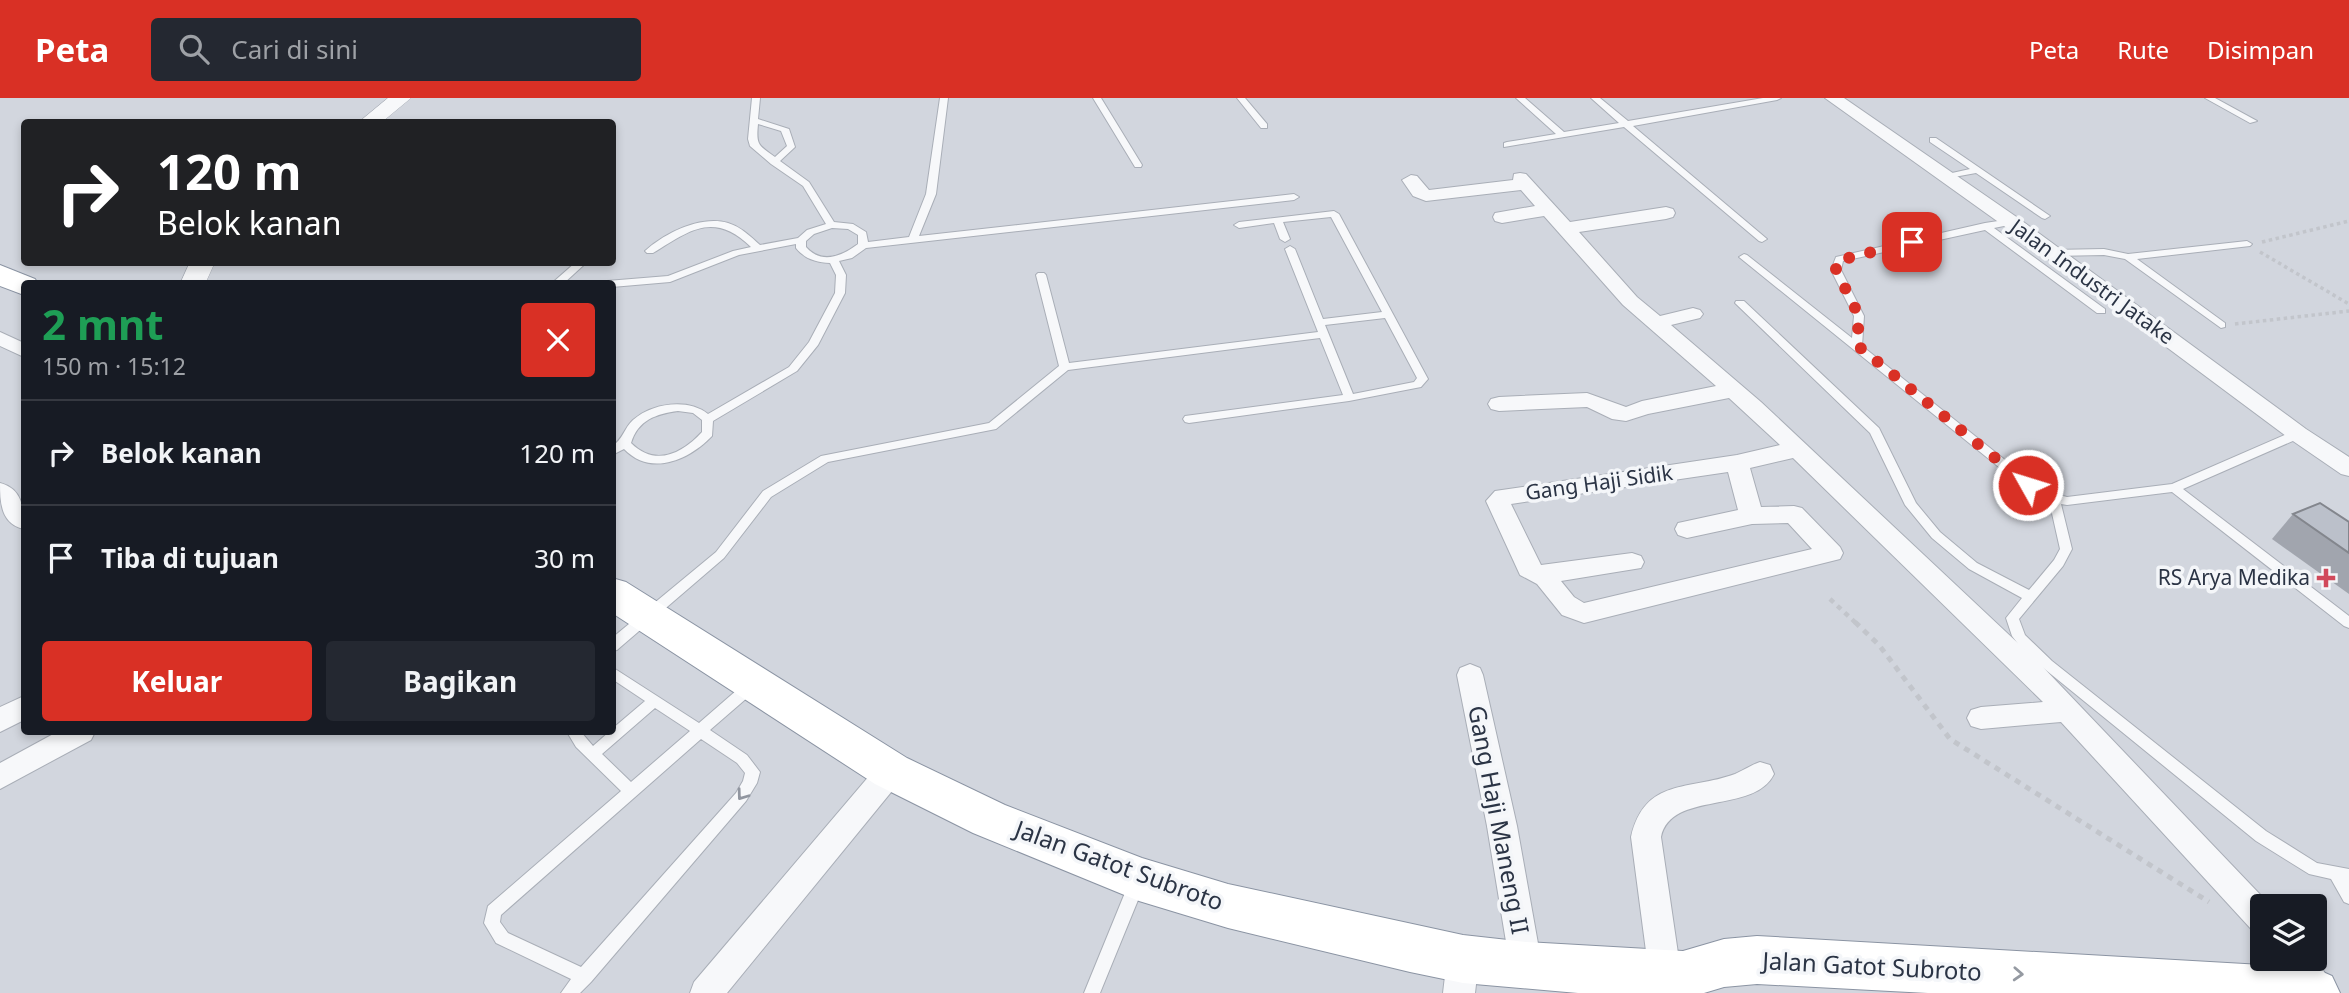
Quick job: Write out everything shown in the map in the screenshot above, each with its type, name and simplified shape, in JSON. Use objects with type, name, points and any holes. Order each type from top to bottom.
[{"type":"highway","points":[[0,274],[21,284]]},
{"type":"highway","name":"Jalan Gatot Subroto","points":[[631,605],[891,771],[989,819],[1139,879],[1228,906],[1410,949],[1461,976],[1526,966],[1691,980],[1724,963],[1757,960],[2315,993]]},
{"type":"street","points":[[373,119],[401,98]]},
{"type":"street","name":"Jalan Industri Jatake","points":[[1835,98],[2011,222],[2298,434],[2347,466]]},
{"type":"street","points":[[1411,180],[1419,192],[1426,195],[1523,181],[1630,301],[1797,449],[2031,671],[2250,906]]},
{"type":"street","points":[[1502,217],[1546,209]]},
{"type":"street","points":[[1563,229],[1666,213]]},
{"type":"street","points":[[1656,323],[1693,314]]},
{"type":"street","points":[[0,338],[21,349]]},
{"type":"street","points":[[1499,404],[1587,400],[1600,402],[1615,414],[1630,415],[1642,408],[1733,390]]},
{"type":"street","name":"Gang Haji Sidik","points":[[1543,574],[1537,575],[1529,569],[1497,504],[1500,499],[1737,463],[1797,449]]},
{"type":"street","points":[[1737,463],[1752,516]]},
{"type":"street","points":[[0,491],[21,517]]},
{"type":"street","points":[[1632,562],[1543,574],[1571,610],[1584,613],[1831,553],[1794,514],[1752,516],[1687,529]]},
{"type":"street","name":"Gang Haji Maneng II","points":[[1470,675],[1502,826],[1526,966]]},
{"type":"street","points":[[0,721],[21,709]]},
{"type":"street","points":[[1981,718],[2066,710]]},
{"type":"street","points":[[0,777],[76,735]]},
{"type":"street","points":[[706,993],[891,771]]},
{"type":"street","points":[[1691,980],[1646,837],[1650,819],[1671,802],[1743,784],[1760,774]]},
{"type":"street","points":[[2306,971],[2321,993]]},
{"type":"lane","points":[[756,98],[754,146],[806,184],[831,225]]},
{"type":"lane","points":[[912,239],[931,194],[944,98]]},
{"type":"lane","points":[[1097,98],[1138,165]]},
{"type":"lane","points":[[1241,98],[1264,126]]},
{"type":"lane","points":[[1520,98],[1562,135]]},
{"type":"lane","points":[[1595,98],[1762,239]]},
{"type":"lane","points":[[1507,145],[1777,98]]},
{"type":"lane","points":[[2210,98],[2253,121]]},
{"type":"lane","points":[[754,120],[785,129],[790,139],[792,147],[774,162]]},
{"type":"lane","points":[[1933,140],[2045,216]]},
{"type":"lane","points":[[1946,177],[1977,170]]},
{"type":"lane","points":[[801,240],[799,247],[810,258],[833,260],[846,257],[863,245],[1294,197]]},
{"type":"lane","points":[[1189,419],[1349,398],[1417,385],[1423,379],[1386,315],[1334,214],[1239,225]]},
{"type":"lane","points":[[1277,220],[1349,398]]},
{"type":"lane","points":[[1857,345],[1859,316],[1836,270],[1836,261],[2011,222]]},
{"type":"lane","points":[[650,251],[686,229],[715,225],[733,228],[758,248]]},
{"type":"lane","points":[[616,283],[680,276],[736,253],[801,240],[818,228],[831,225],[850,226],[863,234],[863,245]]},
{"type":"lane","points":[[1985,226],[2101,311]]},
{"type":"lane","points":[[2053,253],[2104,252],[2128,257],[2247,244]]},
{"type":"lane","points":[[1744,257],[2040,494],[2067,500],[2174,488],[2298,434]]},
{"type":"lane","points":[[2128,257],[2221,326]]},
{"type":"lane","points":[[707,419],[793,369],[814,343],[840,293],[841,275],[833,260]]},
{"type":"lane","points":[[561,280],[578,266]]},
{"type":"lane","points":[[1041,275],[1065,367]]},
{"type":"lane","points":[[1740,303],[1875,431],[1906,497],[1936,535],[1973,566],[2029,596]]},
{"type":"lane","points":[[616,637],[631,605],[720,555],[767,494],[819,462],[832,457],[992,426],[1065,367],[1321,329],[1386,315]]},
{"type":"lane","points":[[616,450],[625,444],[628,431],[639,419],[657,410],[678,407],[696,410],[707,419],[708,433],[697,447],[677,457],[654,461],[634,456],[625,444]]},
{"type":"lane","points":[[2174,488],[2349,623]]},
{"type":"lane","points":[[2054,498],[2066,550],[2059,563],[2012,618],[2013,629],[2020,639],[2047,665],[2261,836],[2297,860],[2343,876],[2349,897]]},
{"type":"lane","points":[[569,993],[683,866],[750,783],[753,772],[742,759],[654,700],[616,679]]},
{"type":"lane","points":[[585,977],[502,938],[492,923],[494,911],[754,684]]},
{"type":"lane","points":[[616,734],[654,700]]},
{"type":"lane","points":[[577,735],[631,791]]},
{"type":"lane","points":[[593,754],[614,735]]},
{"type":"lane","points":[[1092,993],[1139,879]]},
{"type":"path","points":[[2247,244],[2349,221]]},
{"type":"path","points":[[2247,244],[2349,304]]},
{"type":"path","points":[[2221,326],[2349,311]]},
{"type":"path","points":[[1830,599],[1879,645],[1950,739],[2216,907]]},
{"type":"shaded area","points":[[0,98],[2349,98],[2349,993],[0,993]]},
{"type":"building","points":[[2320,503],[2349,522],[2349,553],[2293,514]]},
{"type":"place","name":"RS Arya Medika","points":[[2326,578]]},
{"type":"route","points":[[1912,242],[1839,258],[1836,261],[1836,270],[1859,316],[1857,345],[2028,485]]}]
